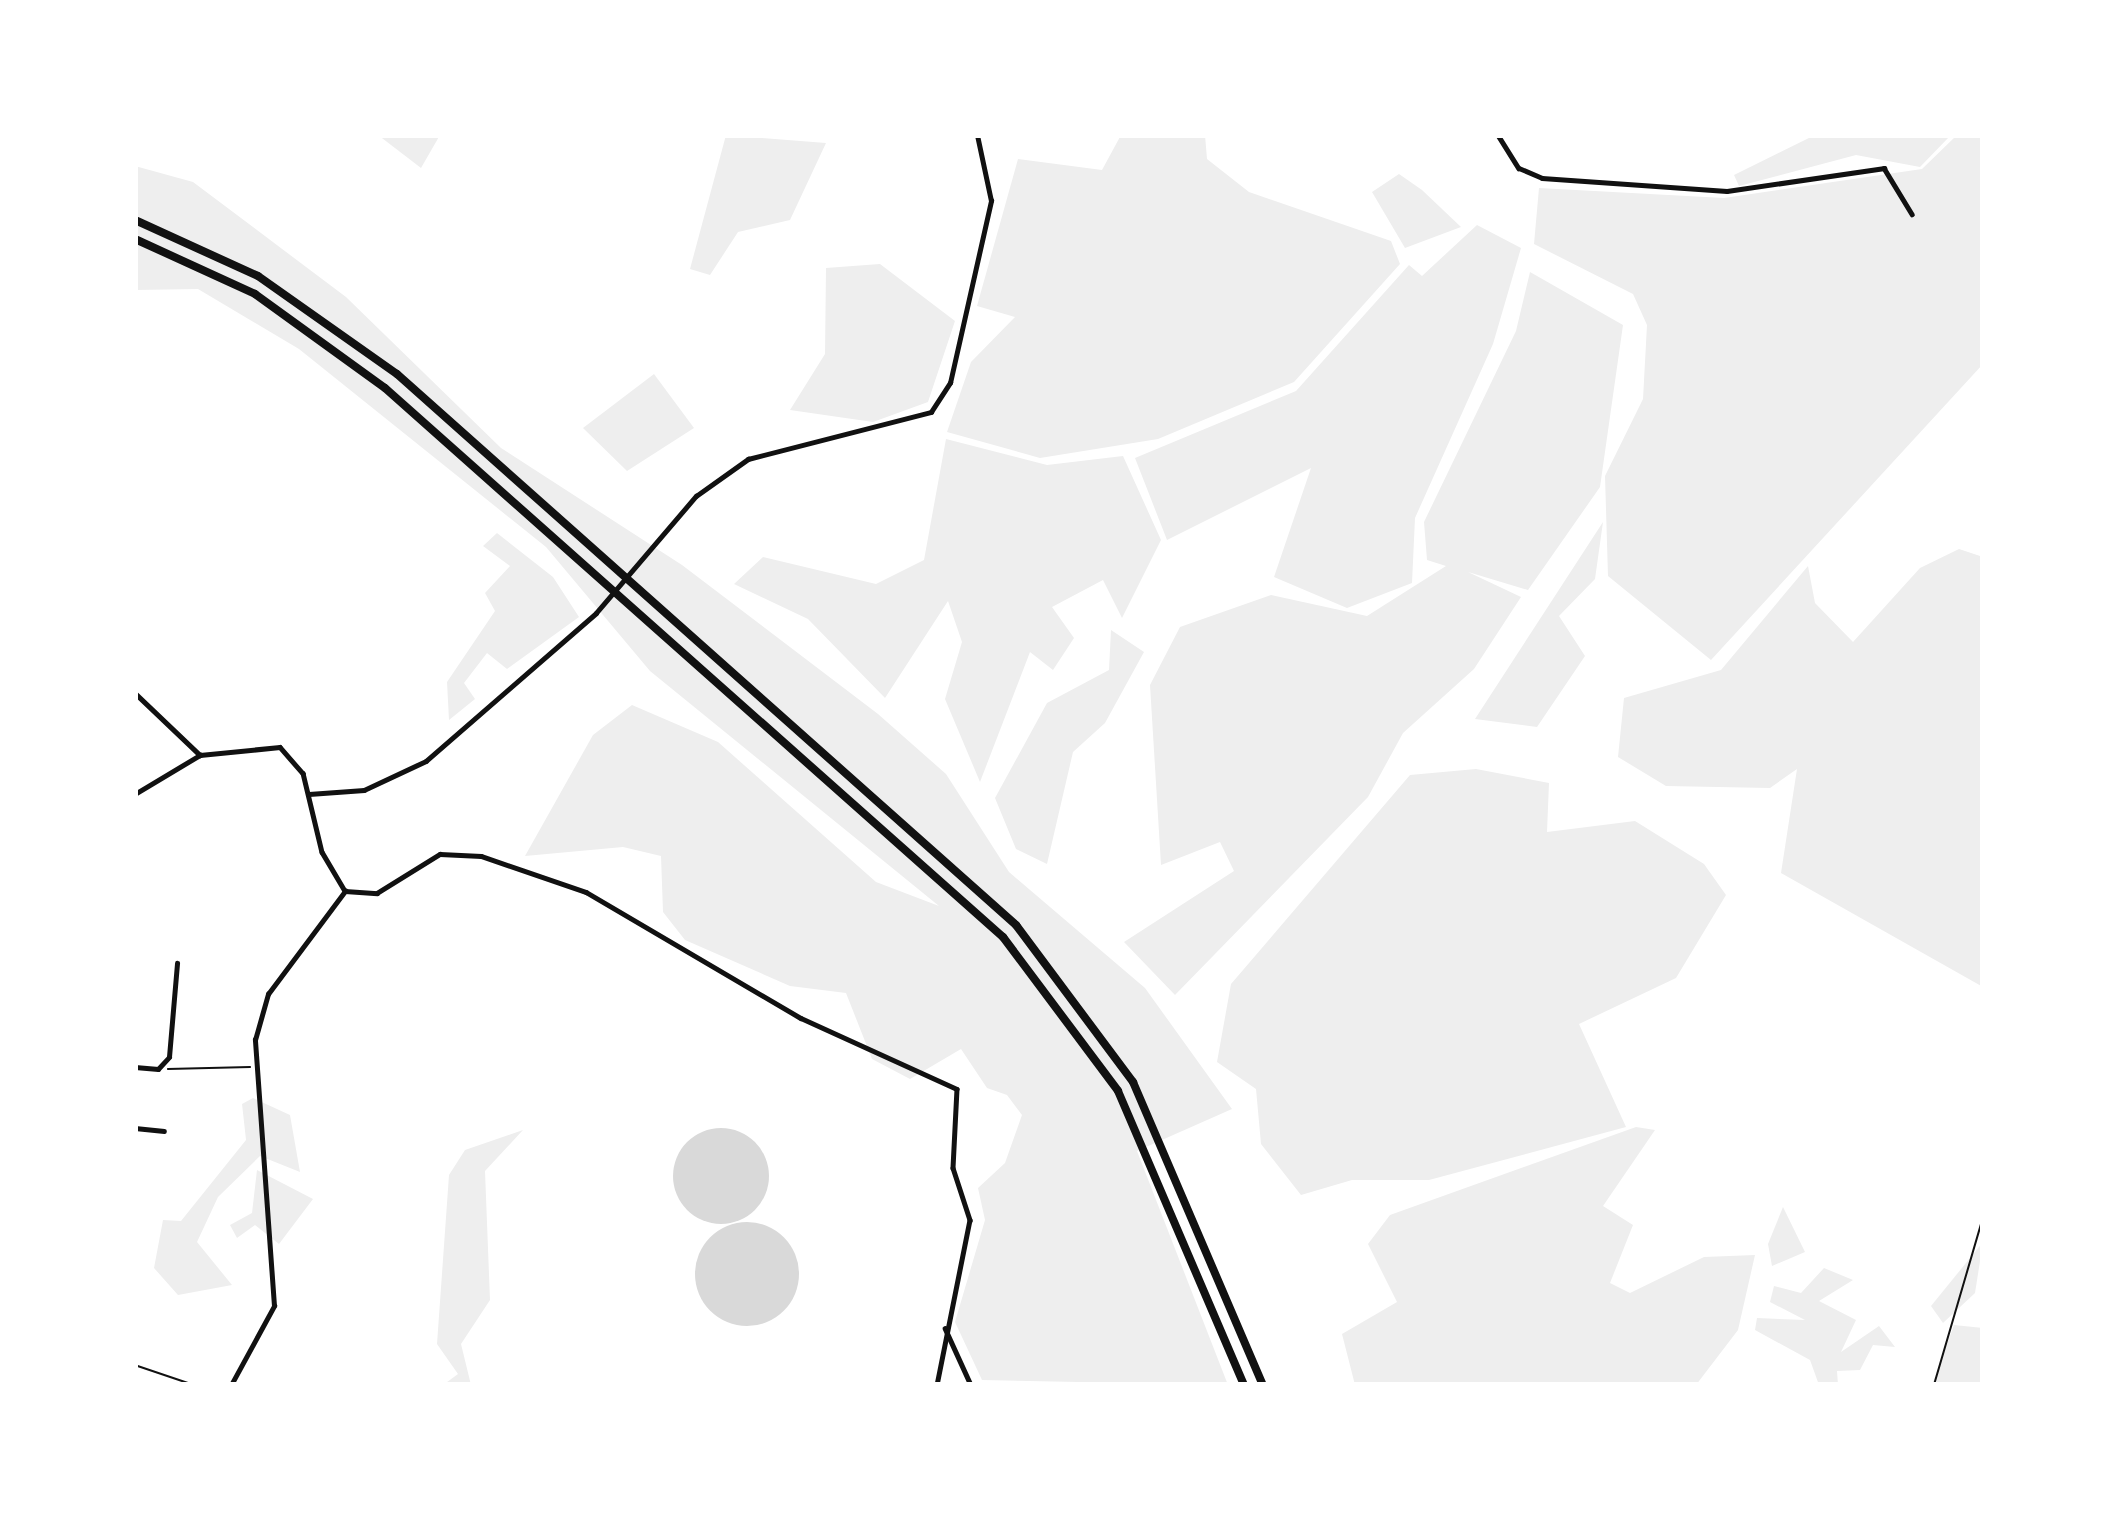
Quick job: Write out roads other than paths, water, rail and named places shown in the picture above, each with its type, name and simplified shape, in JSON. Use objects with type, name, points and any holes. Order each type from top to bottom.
[{"type":"highway","points":[[135,220],[276,287],[397,374],[1016,925],[1133,1082],[1263,1385]]},
{"type":"highway","points":[[135,239],[255,294],[386,388],[1003,937],[1118,1090],[1244,1385]]},
{"type":"street","points":[[309,794],[364,790],[427,761],[596,613],[653,547],[748,460],[931,412],[950,383],[991,201],[977,135]]},
{"type":"street","points":[[1498,135],[1519,168],[1542,178],[1727,191],[1884,168],[1912,214]]},
{"type":"street","points":[[135,693],[200,755]]},
{"type":"street","points":[[135,794],[200,755],[280,747],[309,794],[345,891]]},
{"type":"street","points":[[345,891],[377,893],[440,854],[481,856],[586,892],[801,1018],[957,1089],[953,1168],[970,1220],[944,1325],[937,1385]]},
{"type":"street","points":[[231,1385],[274,1306],[255,1067],[268,994],[345,891]]},
{"type":"street","points":[[135,1066],[158,1069],[177,963]]},
{"type":"street","points":[[135,1128],[164,1131]]},
{"type":"street","points":[[944,1325],[971,1385]]}]
